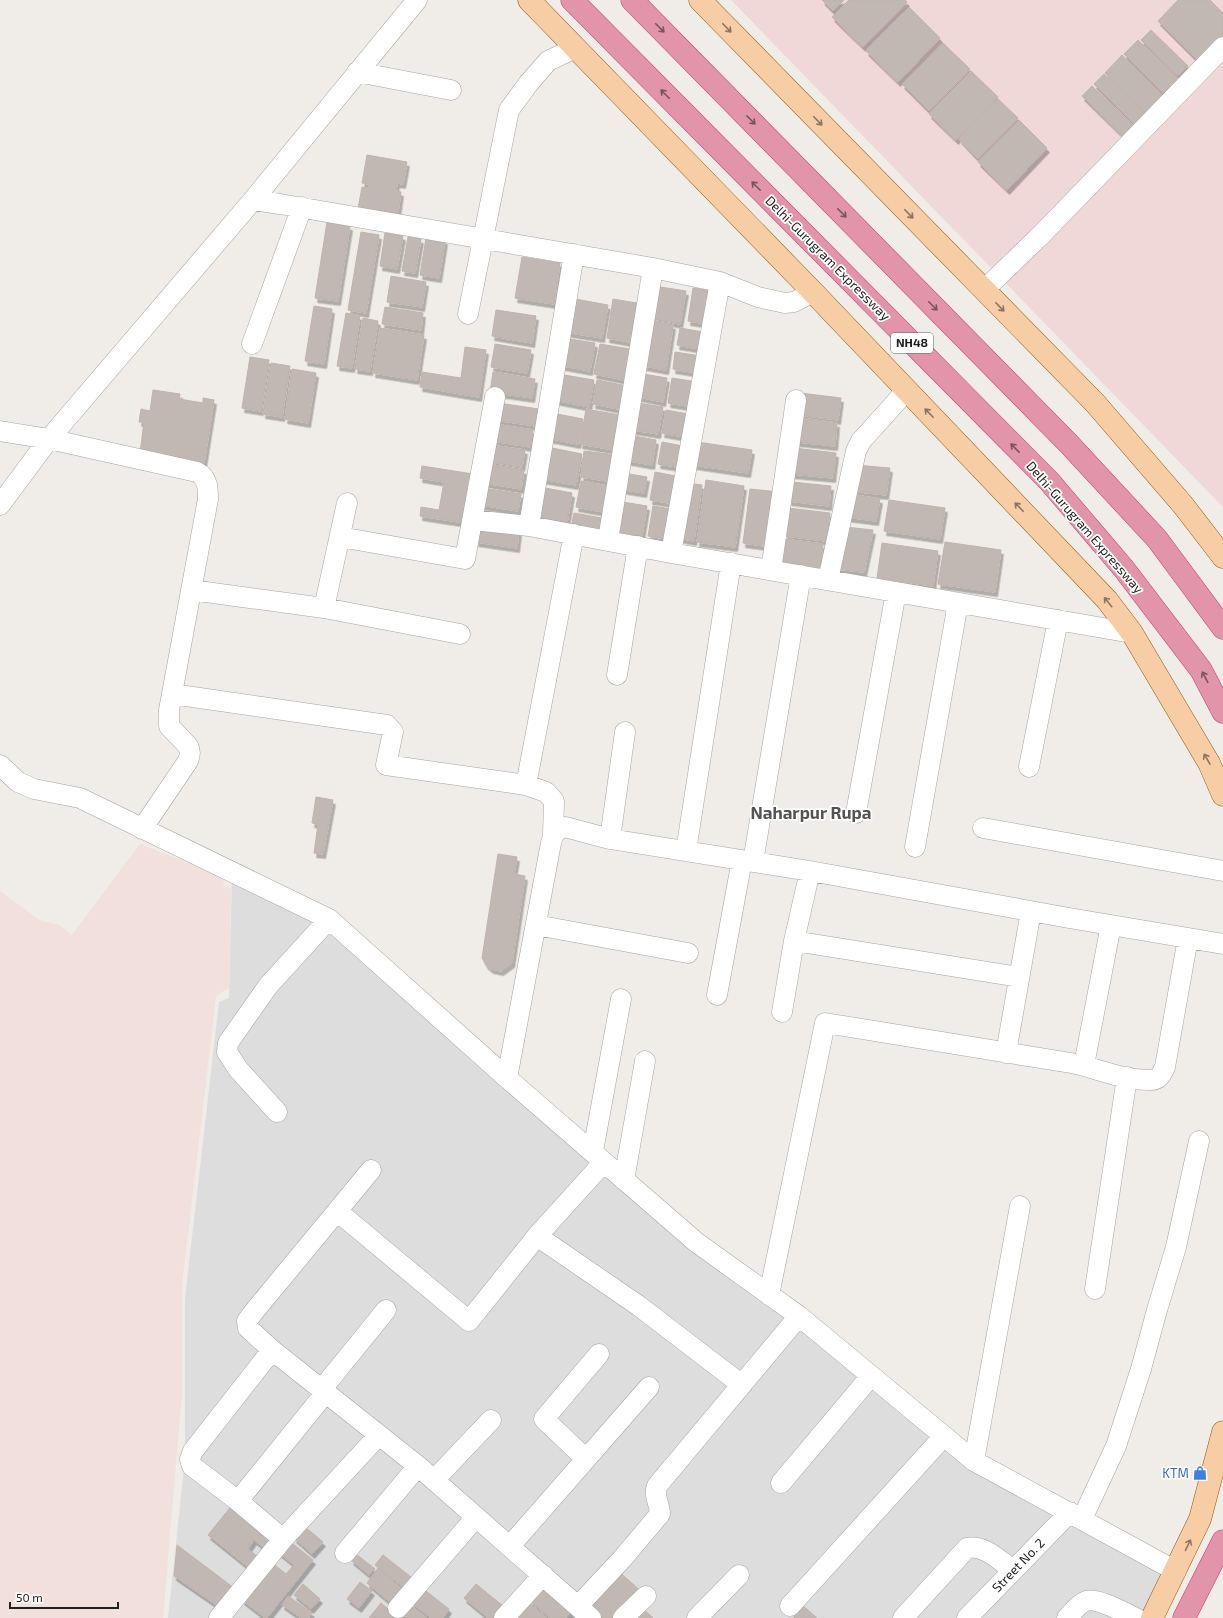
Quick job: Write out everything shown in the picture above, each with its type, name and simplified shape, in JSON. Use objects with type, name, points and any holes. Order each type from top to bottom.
[{"type":"highway","name":"Delhi-Gurugram Expressway","points":[[572,0],[1049,481],[1124,569],[1201,670],[1223,712]]},
{"type":"highway","name":"NH48","points":[[632,0],[1069,444],[1157,538],[1223,628]]},
{"type":"highway","points":[[1184,1618],[1223,1541]]},
{"type":"main road","points":[[529,0],[813,292],[1107,600],[1132,634],[1209,763],[1223,794]]},
{"type":"main road","points":[[700,0],[1095,403],[1183,505],[1223,557]]},
{"type":"main road","points":[[1152,1618],[1200,1519],[1223,1432]]},
{"type":"street","points":[[0,505],[49,439],[253,200],[417,0]]},
{"type":"street","points":[[984,290],[1042,234],[1223,47]]},
{"type":"street","points":[[468,314],[510,110],[528,84],[548,60],[575,48]]},
{"type":"street","points":[[357,72],[451,90]]},
{"type":"street","points":[[253,200],[302,207],[653,268],[720,282],[758,297],[785,303],[794,302],[813,292]]},
{"type":"street","points":[[252,344],[302,207]]},
{"type":"street","points":[[529,526],[574,254]]},
{"type":"street","points":[[608,540],[653,268]]},
{"type":"street","points":[[671,553],[720,282]]},
{"type":"street","points":[[828,580],[856,451],[861,441],[907,390]]},
{"type":"street","points":[[340,537],[465,559],[494,397]]},
{"type":"street","points":[[771,570],[796,400]]},
{"type":"street","points":[[0,431],[49,439],[197,472],[203,475],[207,484],[208,499],[169,710],[168,726],[188,746],[190,755],[188,761],[142,828]]},
{"type":"street","points":[[324,608],[347,503]]},
{"type":"street","points":[[473,520],[529,526],[671,553],[1132,634]]},
{"type":"street","points":[[526,785],[574,534]]},
{"type":"street","points":[[617,675],[638,546]]},
{"type":"street","points":[[686,851],[732,563]]},
{"type":"street","points":[[717,995],[747,861],[801,575]]},
{"type":"street","points":[[191,590],[324,608],[460,634]]},
{"type":"street","points":[[856,814],[896,592]]},
{"type":"street","points":[[915,847],[958,603]]},
{"type":"street","points":[[1029,767],[1058,620]]},
{"type":"street","points":[[172,694],[387,725],[393,732],[386,765],[526,785],[546,792],[554,802],[553,835],[507,1078]]},
{"type":"street","points":[[610,839],[625,732]]},
{"type":"street","points":[[0,765],[18,782],[34,789],[80,798],[329,920],[507,1078],[696,1242],[799,1316],[974,1461],[1076,1515],[1176,1571]]},
{"type":"street","points":[[553,835],[558,830],[565,827],[610,839],[810,871],[1223,944]]},
{"type":"street","points":[[983,828],[1223,871]]},
{"type":"street","points":[[782,1012],[794,940],[810,871]]},
{"type":"street","points":[[1006,1053],[1031,911]]},
{"type":"street","points":[[277,1112],[238,1069],[227,1052],[228,1043],[268,986],[329,920]]},
{"type":"street","points":[[536,925],[688,953]]},
{"type":"street","points":[[1084,1066],[1111,925]]},
{"type":"street","points":[[768,1295],[825,1023],[1084,1066],[1127,1077],[1150,1080],[1156,1079],[1166,1067],[1188,938]]},
{"type":"street","points":[[794,940],[1019,977]]},
{"type":"street","points":[[337,1211],[469,1321],[598,1157],[621,999]]},
{"type":"street","points":[[624,1180],[645,1061]]},
{"type":"street","points":[[1095,1289],[1127,1077]]},
{"type":"street","name":"Street No. 2","points":[[967,1618],[1014,1570],[1076,1515],[1116,1446],[1142,1369],[1157,1310],[1176,1247],[1199,1141]]},
{"type":"street","points":[[371,1170],[247,1321],[248,1328],[272,1350],[378,1436],[418,1466],[584,1612],[622,1559],[660,1514],[660,1508],[655,1492],[657,1486],[799,1316]]},
{"type":"street","points":[[974,1461],[1020,1206]]},
{"type":"street","points":[[537,1236],[639,1306],[742,1385]]},
{"type":"street","points":[[238,1501],[386,1310]]},
{"type":"street","points":[[272,1350],[193,1451],[191,1456],[192,1466],[238,1501],[283,1539]]},
{"type":"street","points":[[586,1459],[544,1419],[599,1354]]},
{"type":"street","points":[[781,1483],[871,1376]]},
{"type":"street","points":[[510,1546],[649,1387]]},
{"type":"street","points":[[434,1480],[491,1420]]},
{"type":"street","points":[[219,1618],[283,1539],[378,1436]]},
{"type":"street","points":[[790,1606],[944,1436]]},
{"type":"street","points":[[345,1553],[418,1466]]},
{"type":"street","points":[[398,1608],[476,1517]]},
{"type":"street","points":[[903,1618],[967,1548],[981,1548],[1014,1570]]},
{"type":"street","points":[[697,1618],[739,1575]]},
{"type":"street","points":[[504,1618],[543,1576]]},
{"type":"street","points":[[623,1618],[646,1596]]},
{"type":"street","points":[[1067,1618],[1081,1604],[1088,1600],[1103,1603],[1136,1618]]},
{"type":"shaded area","points":[[731,0],[1223,0],[1223,507]]},
{"type":"shaded area","points":[[140,844],[225,878],[223,886],[231,888],[229,988],[216,996],[182,1285],[182,1392],[163,1618],[0,1618],[0,891],[39,920],[59,925],[72,935]]},
{"type":"shaded area","points":[[232,875],[329,914],[522,1096],[1016,1488],[1164,1570],[1139,1618],[168,1618],[185,1459],[185,1298],[219,1002],[229,998]]},
{"type":"building","points":[[822,0],[844,0],[833,11]]},
{"type":"building","points":[[849,0],[905,0],[907,2],[863,47],[832,17]]},
{"type":"building","points":[[1178,0],[1210,0],[1223,13],[1223,43],[1202,65],[1158,21]]},
{"type":"building","points":[[909,7],[940,38],[898,82],[866,51]]},
{"type":"building","points":[[1151,30],[1188,66],[1178,76],[1141,40]]},
{"type":"building","points":[[1138,40],[1177,78],[1163,93],[1124,54]]},
{"type":"building","points":[[943,43],[970,69],[929,111],[902,84]]},
{"type":"building","points":[[1122,55],[1163,96],[1146,113],[1105,73]]},
{"type":"building","points":[[971,71],[998,97],[956,140],[929,114]]},
{"type":"building","points":[[1104,74],[1144,113],[1134,124],[1094,84]]},
{"type":"building","points":[[1092,86],[1136,128],[1126,139],[1082,96]]},
{"type":"building","points":[[998,99],[1018,118],[978,159],[959,139]]},
{"type":"building","points":[[1019,120],[1047,148],[1007,190],[978,162]]},
{"type":"building","points":[[367,155],[407,162],[403,184],[397,183],[396,191],[401,192],[397,220],[357,214],[362,187],[369,188],[370,184],[362,183]]},
{"type":"building","points":[[327,222],[350,226],[338,301],[315,298]]},
{"type":"building","points":[[361,232],[379,235],[366,313],[348,310]]},
{"type":"building","points":[[385,233],[403,236],[397,269],[380,266]]},
{"type":"building","points":[[408,237],[421,239],[415,273],[402,271]]},
{"type":"building","points":[[426,238],[445,240],[439,278],[420,275]]},
{"type":"building","points":[[522,257],[560,263],[554,304],[515,298]]},
{"type":"building","points":[[391,276],[426,282],[422,307],[387,302]]},
{"type":"building","points":[[654,286],[686,291],[680,324],[648,318]]},
{"type":"building","points":[[693,288],[714,291],[708,324],[688,321]]},
{"type":"building","points":[[570,298],[608,305],[602,338],[564,332]]},
{"type":"building","points":[[613,299],[642,304],[635,343],[607,338]]},
{"type":"building","points":[[314,306],[332,309],[324,364],[305,361]]},
{"type":"building","points":[[385,307],[423,313],[421,330],[382,324]]},
{"type":"building","points":[[496,310],[536,316],[532,343],[492,336]]},
{"type":"building","points":[[346,313],[360,316],[352,368],[337,366]]},
{"type":"building","points":[[363,318],[378,321],[370,371],[355,369]]},
{"type":"building","points":[[651,321],[673,325],[666,370],[644,366]]},
{"type":"building","points":[[380,328],[424,335],[417,380],[373,373]]},
{"type":"building","points":[[680,328],[703,332],[700,349],[677,345]]},
{"type":"building","points":[[563,338],[595,343],[590,371],[558,365]]},
{"type":"building","points":[[495,344],[531,350],[527,373],[491,367]]},
{"type":"building","points":[[600,344],[636,350],[630,381],[594,374]]},
{"type":"building","points":[[465,347],[486,350],[479,397],[420,387],[422,372],[461,378]]},
{"type":"building","points":[[675,352],[701,356],[698,373],[673,369]]},
{"type":"building","points":[[250,357],[269,360],[261,411],[242,408]]},
{"type":"building","points":[[271,363],[290,366],[282,417],[263,414]]},
{"type":"building","points":[[292,369],[316,373],[308,423],[285,419]]},
{"type":"building","points":[[493,372],[535,379],[532,398],[490,392]]},
{"type":"building","points":[[558,374],[594,380],[589,407],[554,400]]},
{"type":"building","points":[[643,374],[667,378],[663,402],[639,397]]},
{"type":"building","points":[[672,378],[697,382],[693,407],[668,403]]},
{"type":"building","points":[[597,380],[627,386],[623,410],[593,404]]},
{"type":"building","points":[[153,390],[180,394],[179,399],[203,403],[203,398],[214,400],[204,463],[140,453],[144,422],[139,422],[141,409],[150,411]]},
{"type":"building","points":[[800,393],[841,398],[838,420],[798,415]]},
{"type":"building","points":[[498,403],[539,409],[536,426],[495,420]]},
{"type":"building","points":[[638,403],[663,407],[658,434],[633,430]]},
{"type":"building","points":[[586,409],[625,416],[619,451],[580,444]]},
{"type":"building","points":[[666,410],[694,415],[690,438],[662,433]]},
{"type":"building","points":[[552,413],[583,419],[578,444],[547,438]]},
{"type":"building","points":[[800,418],[837,423],[835,446],[797,442]]},
{"type":"building","points":[[494,424],[533,430],[530,447],[492,441]]},
{"type":"building","points":[[629,435],[656,440],[652,465],[624,460]]},
{"type":"building","points":[[662,442],[688,447],[684,468],[658,464]]},
{"type":"building","points":[[697,442],[752,450],[748,473],[694,465]]},
{"type":"building","points":[[491,445],[525,450],[522,467],[489,462]]},
{"type":"building","points":[[547,447],[582,454],[576,485],[541,479]]},
{"type":"building","points":[[794,448],[836,453],[833,478],[791,474]]},
{"type":"building","points":[[584,451],[617,455],[613,482],[581,477]]},
{"type":"building","points":[[487,464],[524,470],[521,489],[484,483]]},
{"type":"building","points":[[854,465],[890,468],[886,495],[850,491]]},
{"type":"building","points":[[422,466],[473,474],[465,523],[420,516],[421,507],[439,510],[444,482],[420,478]]},
{"type":"building","points":[[655,472],[681,477],[676,504],[650,500]]},
{"type":"building","points":[[623,473],[647,477],[644,493],[620,489]]},
{"type":"building","points":[[706,480],[744,486],[735,547],[697,542]]},
{"type":"building","points":[[581,481],[613,487],[609,513],[576,507]]},
{"type":"building","points":[[792,482],[831,486],[829,506],[789,501]]},
{"type":"building","points":[[686,483],[702,485],[694,541],[678,538]]},
{"type":"building","points":[[540,487],[572,493],[567,523],[535,517]]},
{"type":"building","points":[[483,488],[521,494],[518,511],[480,505]]},
{"type":"building","points":[[750,489],[779,492],[771,547],[743,543]]},
{"type":"building","points":[[849,494],[880,499],[876,521],[845,517]]},
{"type":"building","points":[[889,500],[945,508],[940,539],[884,531]]},
{"type":"building","points":[[623,502],[647,506],[642,536],[618,532]]},
{"type":"building","points":[[653,506],[677,510],[672,540],[648,536]]},
{"type":"building","points":[[788,508],[830,513],[826,541],[785,536]]},
{"type":"building","points":[[574,513],[607,519],[604,534],[571,528]]},
{"type":"building","points":[[479,525],[519,531],[517,548],[476,542]]},
{"type":"building","points":[[846,527],[873,530],[864,572],[833,569]]},
{"type":"building","points":[[783,539],[823,544],[820,574],[780,569]]},
{"type":"building","points":[[945,542],[1001,550],[995,592],[938,584]]},
{"type":"building","points":[[882,543],[938,551],[933,586],[877,578]]},
{"type":"building","points":[[316,797],[333,800],[323,854],[314,853],[318,824],[312,823]]},
{"type":"building","points":[[498,854],[517,857],[514,874],[525,876],[512,963],[501,971],[491,969],[486,965],[482,958]]},
{"type":"building","points":[[233,1504],[278,1541],[269,1552],[254,1540],[248,1549],[263,1561],[254,1572],[208,1535]]},
{"type":"building","points":[[304,1526],[323,1542],[312,1554],[294,1538]]},
{"type":"building","points":[[288,1540],[313,1560],[267,1618],[265,1618],[242,1600],[271,1562],[286,1574],[294,1565],[278,1552]]},
{"type":"building","points":[[177,1545],[234,1588],[219,1607],[174,1576]]},
{"type":"building","points":[[356,1554],[375,1569],[369,1575],[351,1560]]},
{"type":"building","points":[[383,1555],[411,1577],[403,1587],[375,1565]]},
{"type":"building","points":[[378,1568],[404,1591],[393,1605],[367,1583]]},
{"type":"building","points":[[617,1570],[644,1594],[622,1618],[598,1618],[584,1605]]},
{"type":"building","points":[[360,1582],[372,1591],[359,1608],[347,1599]]},
{"type":"building","points":[[303,1584],[320,1599],[311,1609],[294,1595]]},
{"type":"building","points":[[476,1584],[508,1610],[501,1618],[488,1618],[464,1598]]},
{"type":"building","points":[[542,1587],[572,1612],[566,1618],[550,1618],[530,1601]]},
{"type":"building","points":[[422,1588],[449,1609],[443,1618],[431,1618],[411,1603]]},
{"type":"building","points":[[288,1596],[312,1613],[309,1618],[301,1618],[282,1605]]},
{"type":"building","points":[[527,1601],[547,1618],[517,1618]]},
{"type":"building","points":[[381,1603],[395,1615],[393,1618],[369,1618]]},
{"type":"building","points":[[408,1603],[427,1618],[396,1618]]},
{"type":"building","points":[[638,1604],[653,1618],[626,1618]]},
{"type":"building","points":[[802,1605],[817,1618],[795,1618],[793,1616]]},
{"type":"place","name":"KTM","points":[[1200,1473]]},
{"type":"district","name":"Naharpur Rupa","points":[[811,813]]}]
